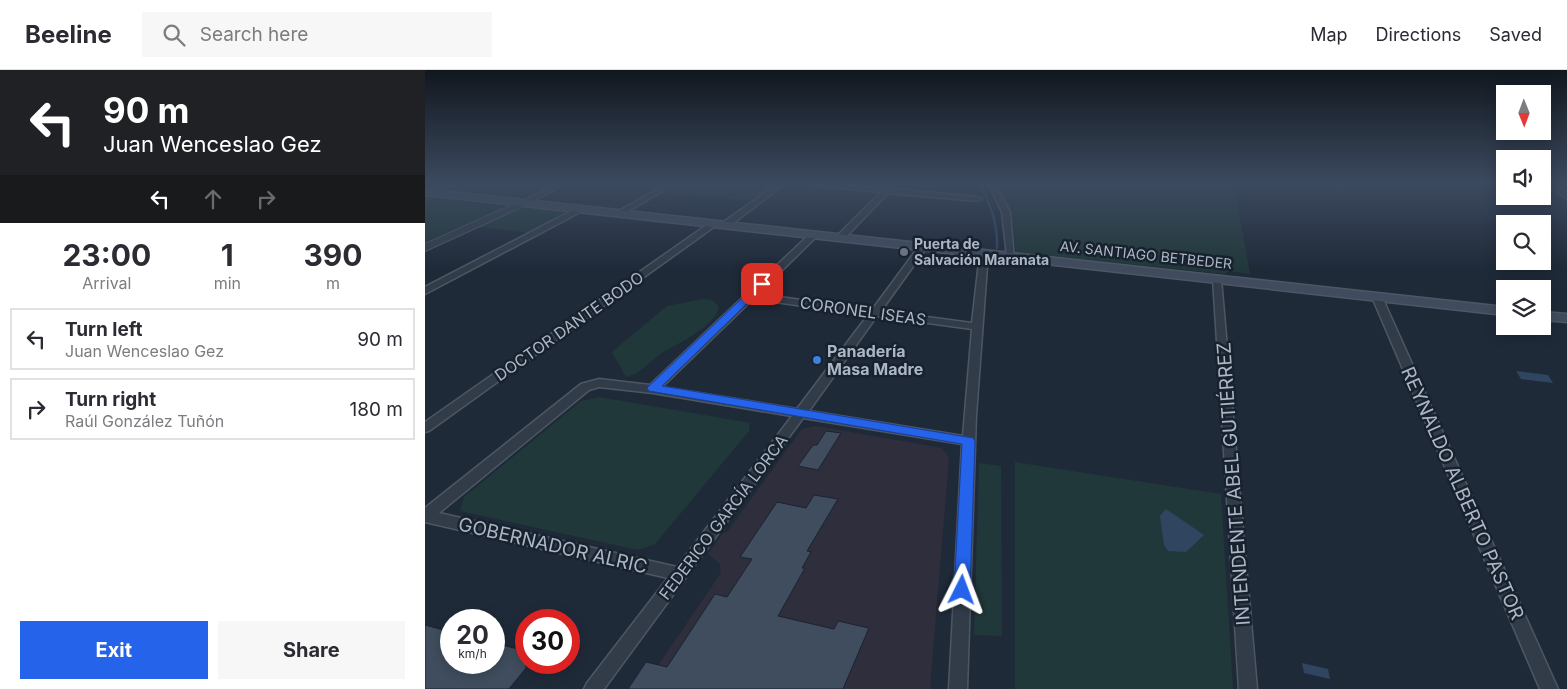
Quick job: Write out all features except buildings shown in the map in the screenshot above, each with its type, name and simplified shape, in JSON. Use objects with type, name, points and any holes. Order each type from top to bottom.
[{"type":"main road","name":"AV. SANTIAGO BETBEDER","points":[[608,212],[1496,310]]},
{"type":"main road","points":[[1551,317],[1567,318]]},
{"type":"street","points":[[425,248],[504,212]]},
{"type":"street","points":[[425,291],[576,212]]},
{"type":"street","points":[[725,225],[743,212]]},
{"type":"street","points":[[840,238],[864,212]]},
{"type":"street","points":[[1006,212],[1011,256]]},
{"type":"street","name":"DOCTOR DANTE BODO","points":[[425,428],[714,224]]},
{"type":"street","points":[[653,388],[814,235]]},
{"type":"street","name":"FEDERICO GARCÍA LORCA","points":[[593,689],[801,413],[923,247]]},
{"type":"street","points":[[958,689],[976,327],[985,253]]},
{"type":"street","name":"INTENDENTE ABEL GUTIÉRREZ","points":[[1217,279],[1248,689]]},
{"type":"street","name":"CORONEL ISEAS","points":[[751,296],[976,327]]},
{"type":"street","name":"REYNALDO ALBERTO PASTOR","points":[[1377,297],[1549,689]]},
{"type":"street","points":[[425,515],[585,387],[599,383],[653,388],[969,441]]},
{"type":"street","name":"GOBERNADOR ALRIC","points":[[425,515],[680,574]]},
{"type":"shaded area","points":[[816,426],[942,448],[949,457],[930,689],[642,689],[721,573],[720,564],[708,554],[723,533],[727,532],[802,429]]},
{"type":"green space","points":[[425,212],[495,212],[425,243]]},
{"type":"green space","points":[[513,212],[567,212],[527,233],[480,227]]},
{"type":"green space","points":[[1239,212],[1250,274],[1229,271],[1224,274],[1016,252],[1012,213]]},
{"type":"green space","points":[[703,299],[712,300],[719,307],[716,314],[705,327],[660,354],[642,369],[626,377],[612,352],[667,306]]},
{"type":"green space","points":[[599,397],[750,423],[749,431],[655,544],[638,550],[460,511],[464,497],[581,401]]},
{"type":"green space","points":[[1015,462],[1221,494],[1233,689],[1015,689]]},
{"type":"green space","points":[[979,463],[1001,466],[1002,636],[974,635]]},
{"type":"water","points":[[1516,371],[1548,375],[1553,383],[1521,379]]},
{"type":"water","points":[[1166,509],[1204,535],[1186,552],[1168,551],[1164,545],[1160,516]]},
{"type":"water","points":[[1302,663],[1328,669],[1330,679],[1304,673]]},
{"type":"waterway","points":[[992,212],[997,248]]},
{"type":"place","name":"Puerta de Salvación Maranata","points":[[904,252]]},
{"type":"place","name":"Panadería Masa Madre","points":[[817,360]]},
{"type":"route","points":[[762,284],[653,388],[969,441],[962,590]]}]
